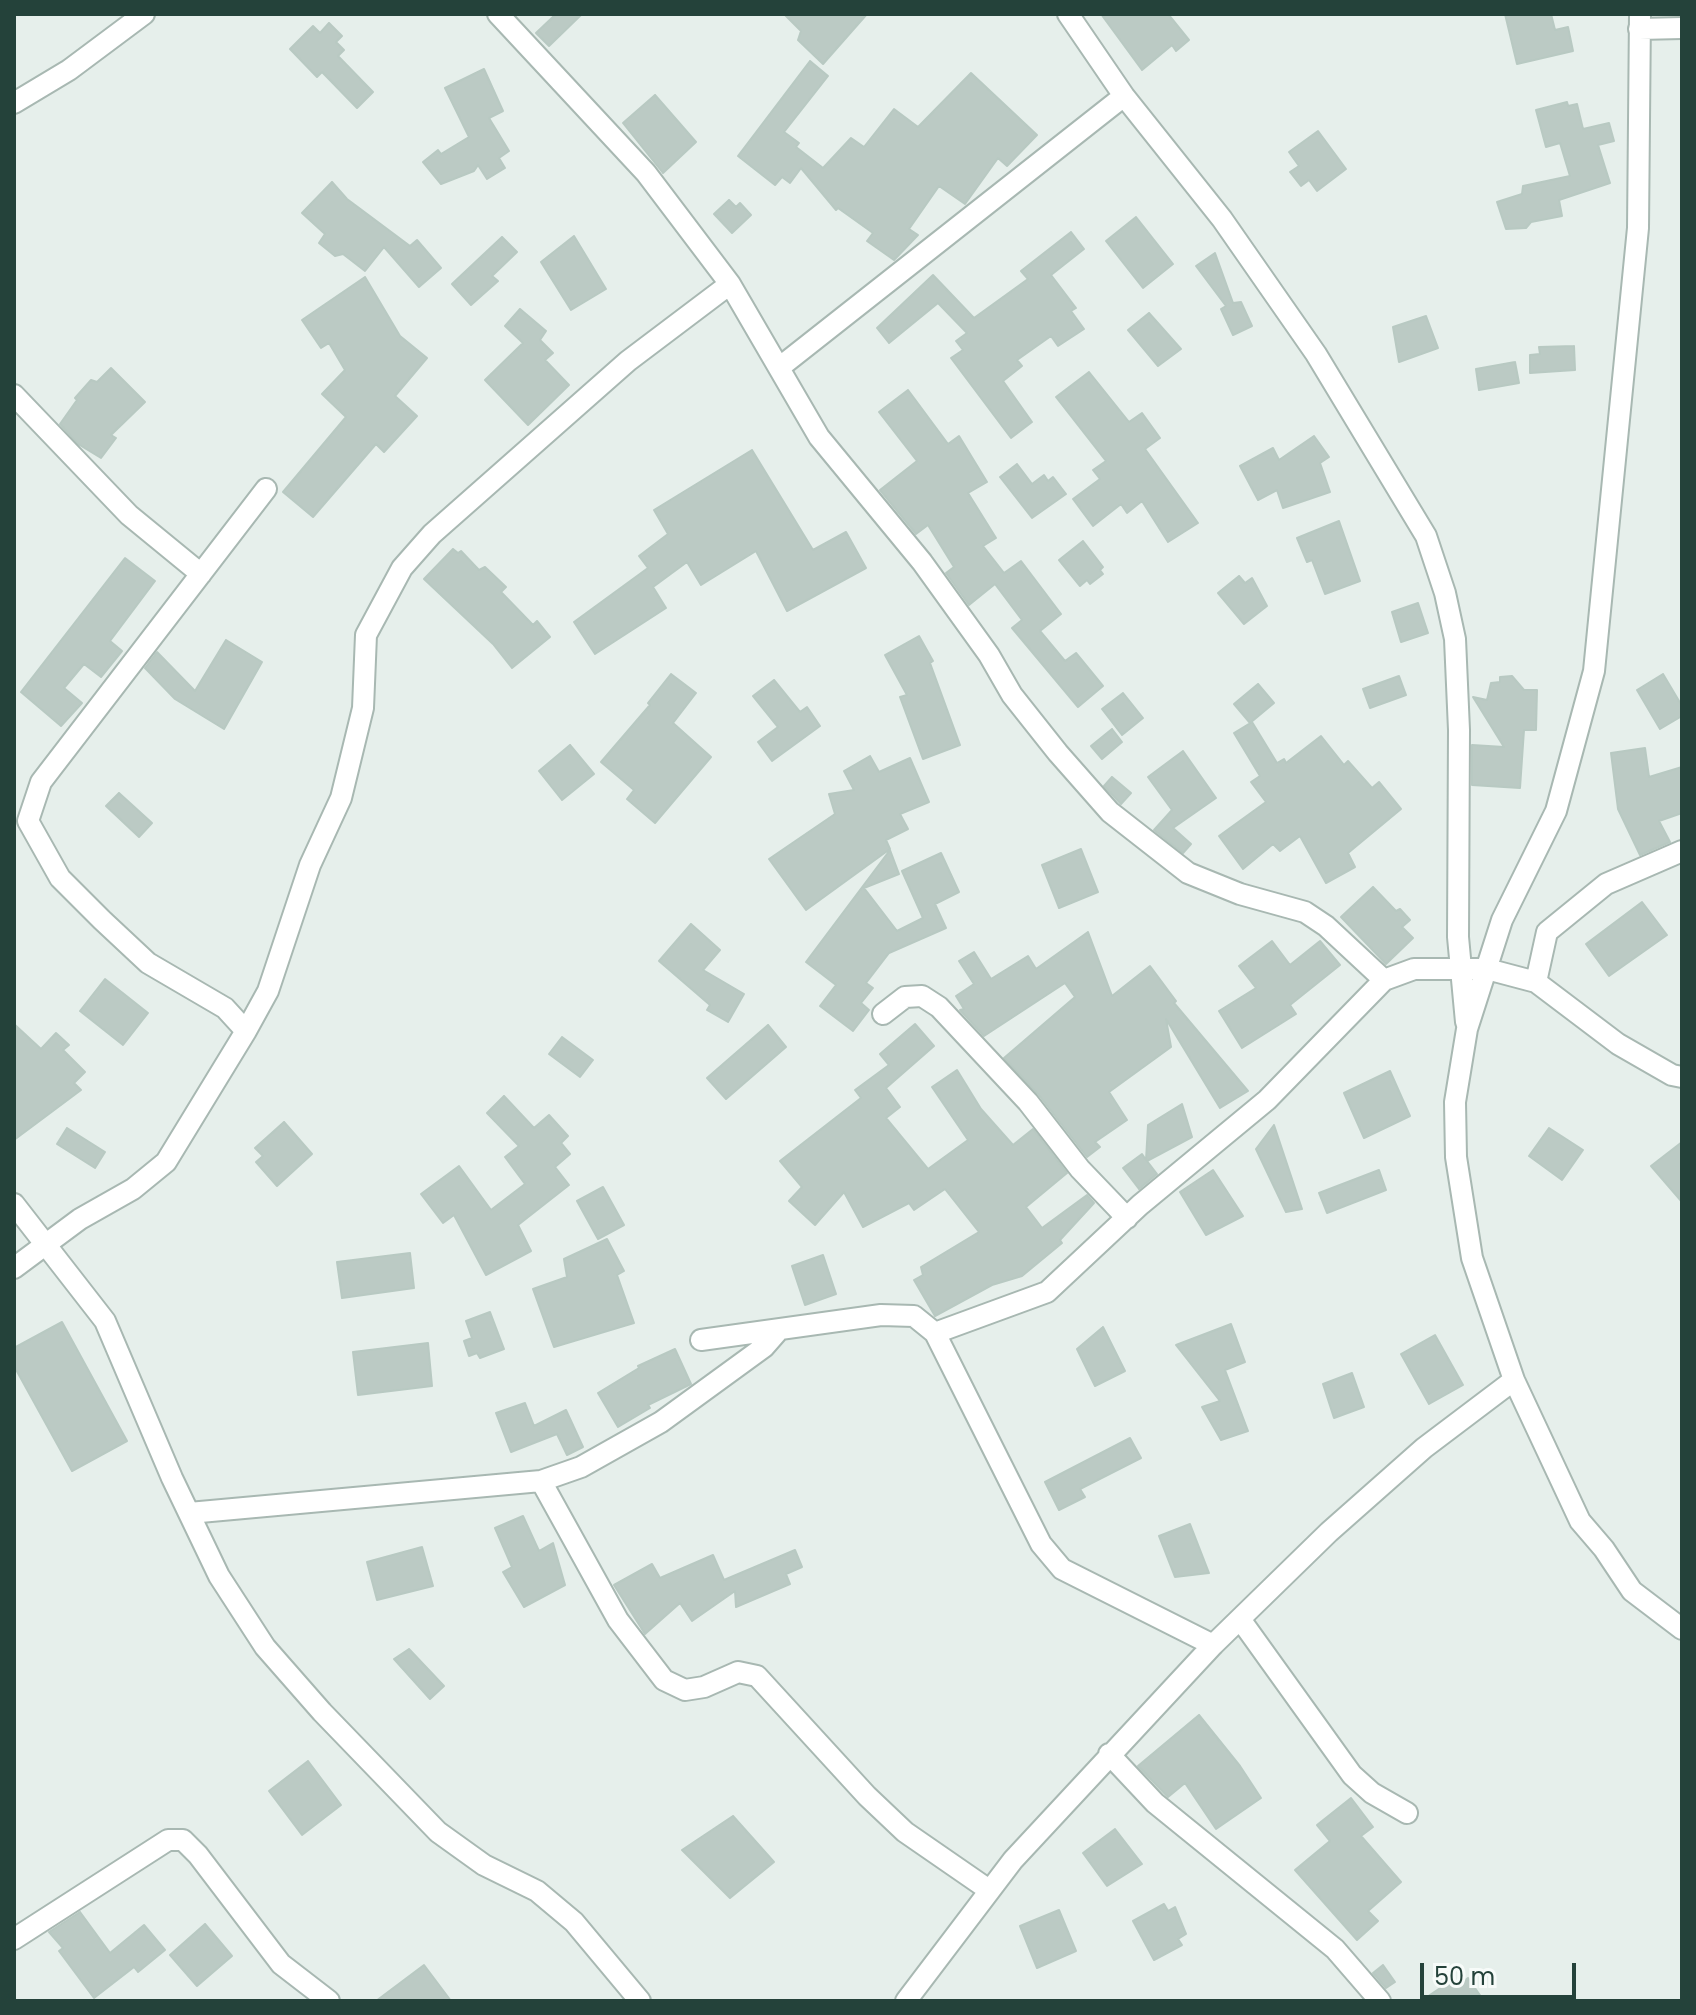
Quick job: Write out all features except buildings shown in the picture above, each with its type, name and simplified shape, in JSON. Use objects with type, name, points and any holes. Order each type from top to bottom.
[{"type":"street","points":[[14,103],[69,70],[144,14]]},
{"type":"street","points":[[498,14],[620,142],[730,284],[819,437],[922,562],[989,655],[1012,695],[1110,812],[1188,873],[1240,894],[1305,912],[1326,926],[1384,980]]},
{"type":"street","points":[[1068,14],[1124,96],[1222,219],[1307,342],[1426,536],[1445,593],[1455,639],[1460,970],[1467,1029]]},
{"type":"street","points":[[1682,28],[1640,22],[1638,228],[1594,671],[1556,811],[1502,920],[1467,1029],[1455,1102],[1456,1157],[1472,1258],[1514,1380],[1580,1521],[1604,1549],[1632,1591],[1682,1629]]},
{"type":"street","points":[[780,367],[1124,96]]},
{"type":"street","points":[[14,1268],[80,1219],[133,1189],[166,1162],[246,1031],[268,991],[310,865],[341,798],[363,708],[366,635],[402,568],[432,534],[628,361],[730,284]]},
{"type":"street","points":[[14,395],[129,515],[201,574]]},
{"type":"street","points":[[246,1031],[225,1008],[148,963],[102,920],[60,878],[28,821],[41,782],[266,489]]},
{"type":"street","points":[[1536,982],[1547,932],[1606,884],[1682,851]]},
{"type":"street","points":[[935,1333],[1047,1292],[1127,1218],[1267,1100],[1384,980],[1414,969],[1487,969],[1536,982],[1618,1044],[1672,1075],[1682,1077]]},
{"type":"street","points":[[883,1014],[905,997],[922,996],[939,1007],[1028,1102],[1080,1169],[1127,1218]]},
{"type":"street","points":[[14,1204],[105,1321],[219,1576],[265,1647],[322,1712],[438,1832],[484,1865],[537,1891],[574,1922],[640,2001]]},
{"type":"street","points":[[701,1340],[881,1315],[914,1316],[935,1333],[1041,1544],[1062,1569],[1213,1645]]},
{"type":"street","points":[[189,1513],[541,1481],[581,1467],[661,1422],[764,1347],[778,1331]]},
{"type":"street","points":[[906,2001],[989,1890],[1109,1754],[1213,1645],[1424,1448],[1514,1380]]},
{"type":"street","points":[[541,1481],[618,1620],[664,1680],[685,1690],[704,1687],[738,1672],[757,1676],[867,1796],[905,1832],[989,1890]]},
{"type":"street","points":[[1240,1619],[1352,1775],[1372,1793],[1407,1813]]},
{"type":"street","points":[[1109,1754],[1155,1803],[1335,1949],[1380,2001]]},
{"type":"street","points":[[14,1939],[168,1840],[183,1840],[198,1855],[281,1964],[329,2001]]}]
